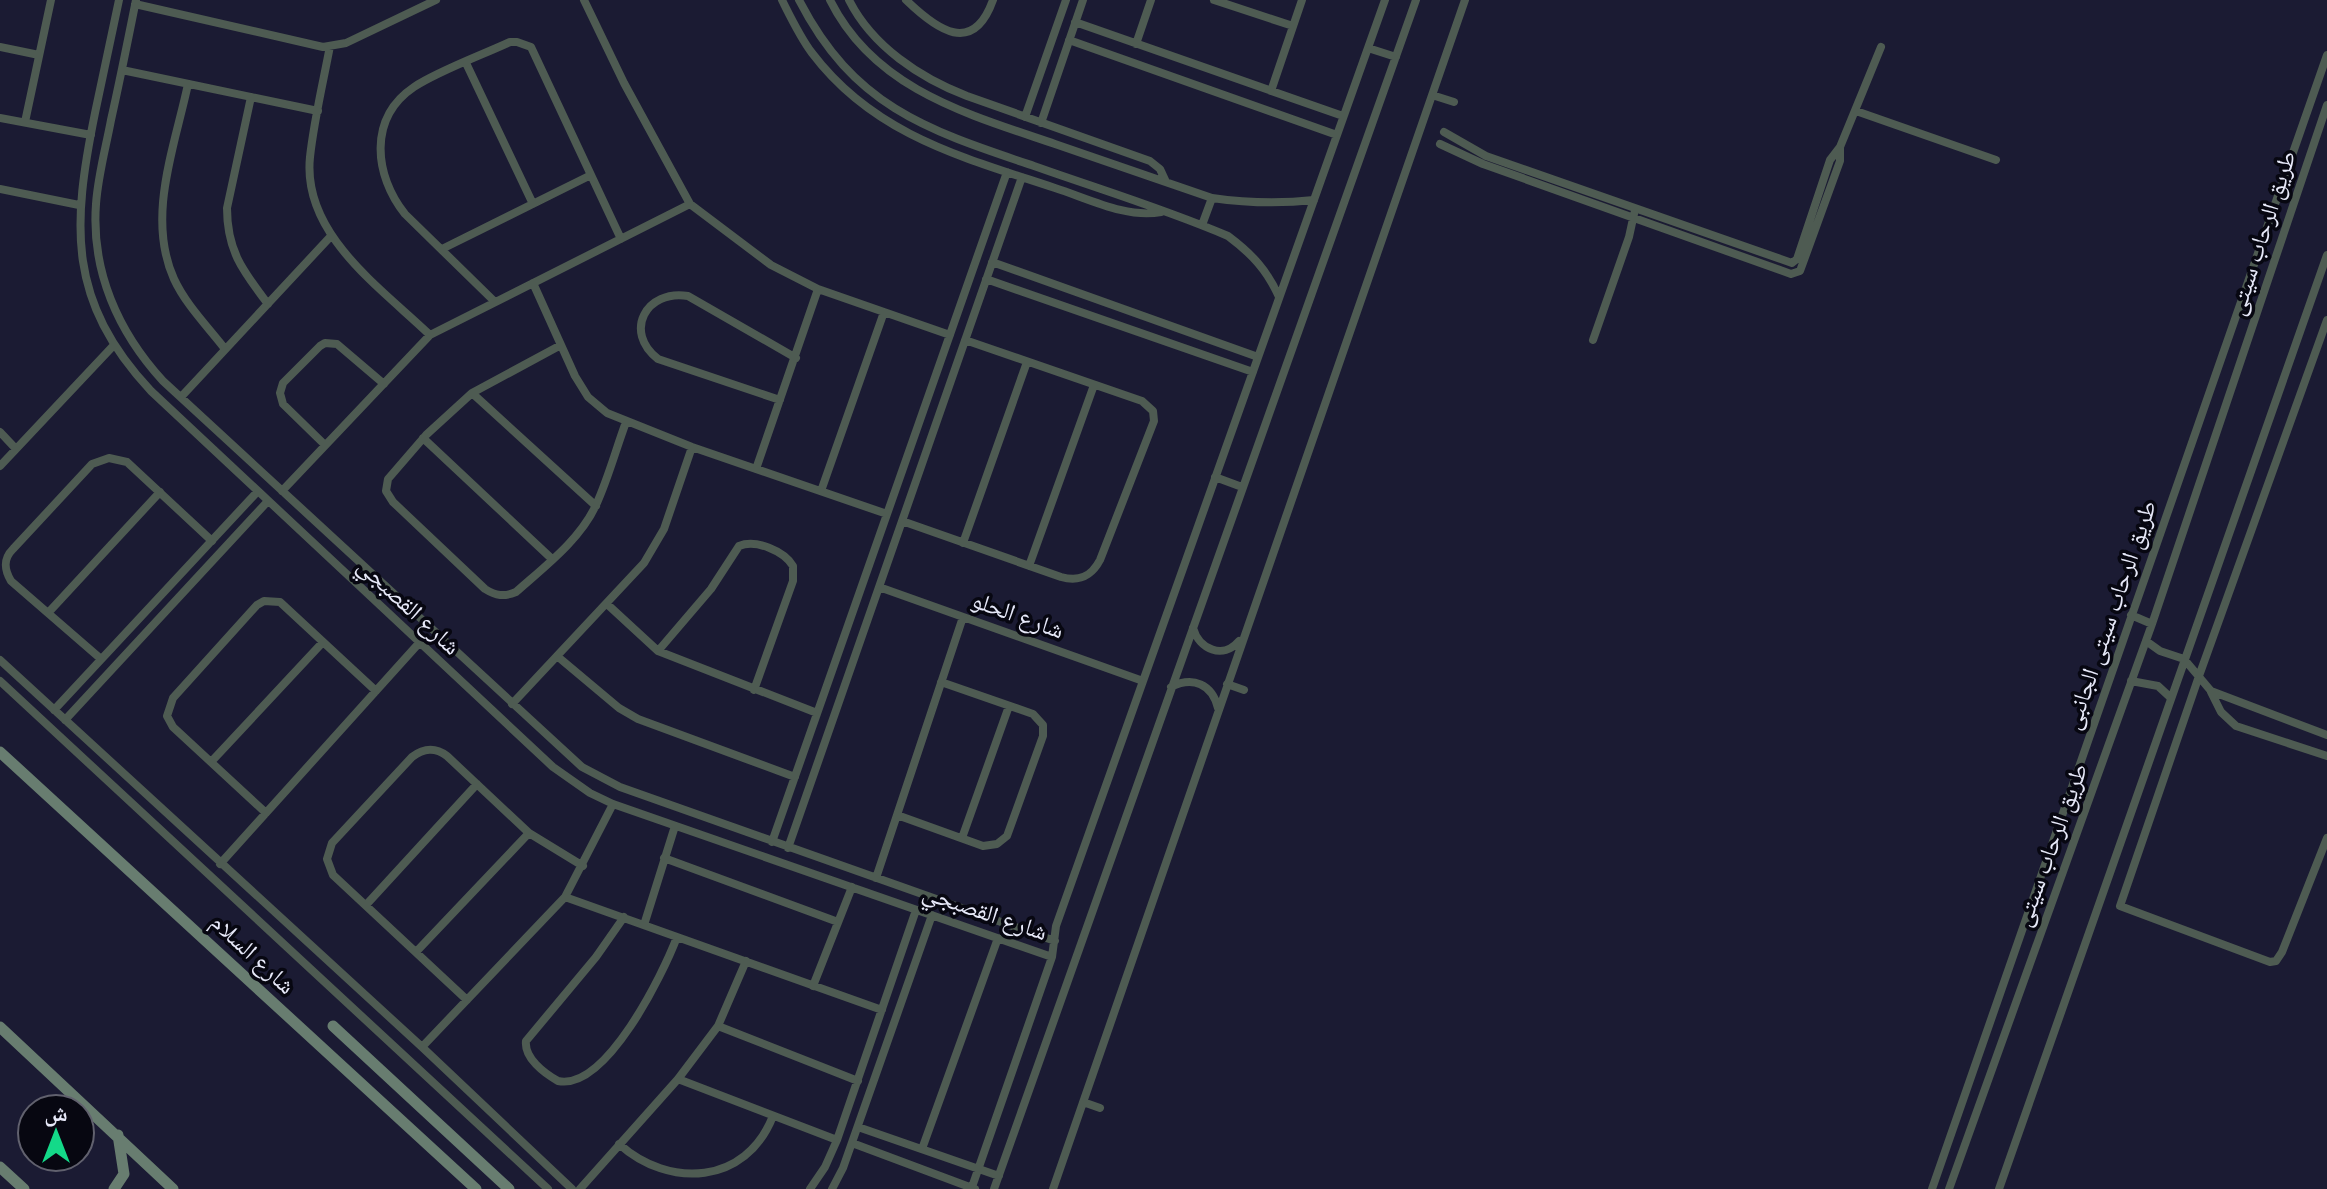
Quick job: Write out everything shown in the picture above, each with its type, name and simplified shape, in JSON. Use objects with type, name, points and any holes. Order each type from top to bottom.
[{"type":"main road","name":"شارع السلام","points":[[0,752],[476,1189]]},
{"type":"main road","points":[[333,1026],[509,1189]]},
{"type":"main road","points":[[0,1027],[173,1189]]},
{"type":"main road","points":[[114,1189],[124,1174],[118,1135]]},
{"type":"main road","points":[[0,1167],[24,1189]]},
{"type":"street","points":[[25,122],[51,0]]},
{"type":"street","name":"شارع القصبجي","points":[[119,0],[91,135],[78,225],[85,271],[98,316],[114,345],[151,391],[553,767],[590,793],[613,804],[1052,957]]},
{"type":"street","points":[[136,2],[309,44],[330,46],[346,43],[436,0]]},
{"type":"street","points":[[584,0],[624,83],[690,204],[771,265],[818,289],[950,335]]},
{"type":"street","points":[[782,0],[811,51],[829,75],[873,114],[898,130],[951,153],[1134,213],[1164,212]]},
{"type":"street","points":[[799,0],[839,61],[897,111],[956,140],[1228,236],[1251,253],[1269,275],[1279,297]]},
{"type":"street","points":[[830,0],[840,20],[872,59],[907,85],[960,112],[1212,198],[1258,203],[1314,200]]},
{"type":"street","points":[[849,0],[870,32],[900,59],[939,83],[967,96],[1150,161],[1160,169],[1166,182]]},
{"type":"street","points":[[906,0],[945,30],[957,34],[977,28],[985,20],[993,0]]},
{"type":"street","points":[[1025,117],[1066,0]]},
{"type":"street","points":[[1041,123],[1083,0]]},
{"type":"street","points":[[1136,44],[1151,0]]},
{"type":"street","points":[[1214,0],[1293,26]]},
{"type":"street","points":[[1271,91],[1302,0]]},
{"type":"street","points":[[852,1143],[974,1188],[1052,957],[1056,926],[1385,0]]},
{"type":"street","points":[[994,1189],[1416,0]]},
{"type":"street","points":[[1053,1189],[1465,0]]},
{"type":"street","name":"شارع القصبجي","points":[[136,2],[96,205],[101,269],[114,310],[149,365],[565,754],[600,778],[729,827],[1055,941]]},
{"type":"street","points":[[1075,22],[1343,116]]},
{"type":"street","points":[[811,51],[823,40]]},
{"type":"street","points":[[1069,40],[1337,135]]},
{"type":"street","points":[[494,301],[405,214],[392,198],[384,179],[380,159],[388,119],[396,105],[414,88],[510,42],[531,47],[621,239]]},
{"type":"street","points":[[330,46],[310,159],[316,205],[338,246],[430,335]]},
{"type":"street","points":[[0,47],[39,55]]},
{"type":"street","points":[[1440,144],[1483,164],[1792,263],[1797,259],[1815,219],[1830,160],[1840,147],[1881,47]]},
{"type":"street","points":[[1368,48],[1396,57]]},
{"type":"street","name":"طريق الرحاب سيتى الجانبى","points":[[1932,1189],[2327,55]]},
{"type":"street","points":[[466,63],[533,204]]},
{"type":"street","points":[[122,70],[318,111]]},
{"type":"street","points":[[188,84],[164,197],[162,234],[174,280],[225,349]]},
{"type":"street","points":[[1034,92],[1049,98]]},
{"type":"street","points":[[1432,95],[1454,102]]},
{"type":"street","points":[[960,112],[967,96]]},
{"type":"street","points":[[251,97],[227,219],[239,264],[268,304]]},
{"type":"street","name":"طريق الرحاب سيتى","points":[[1949,1189],[2152,624],[2327,105]]},
{"type":"street","points":[[1856,111],[1996,160]]},
{"type":"street","points":[[0,118],[91,135]]},
{"type":"street","points":[[1444,132],[1486,156],[1634,214]]},
{"type":"street","points":[[951,153],[956,140]]},
{"type":"street","points":[[772,842],[1007,172]]},
{"type":"street","points":[[442,249],[591,175]]},
{"type":"street","points":[[788,848],[1022,177]]},
{"type":"street","points":[[0,189],[79,205]]},
{"type":"street","points":[[1202,225],[1212,198]]},
{"type":"street","points":[[998,199],[1012,204]]},
{"type":"street","points":[[282,491],[430,335],[690,204]]},
{"type":"street","points":[[1593,340],[1634,214]]},
{"type":"street","points":[[181,397],[331,236]]},
{"type":"street","points":[[2262,239],[2279,245]]},
{"type":"street","points":[[1999,1189],[2327,255]]},
{"type":"street","points":[[992,262],[1258,357]]},
{"type":"street","points":[[986,279],[1253,372]]},
{"type":"street","points":[[533,283],[575,376],[588,397],[607,413],[692,447],[887,514]]},
{"type":"street","points":[[756,469],[818,289]]},
{"type":"street","points":[[780,400],[658,359],[645,346],[641,322],[653,302],[676,294],[688,296],[796,358]]},
{"type":"street","points":[[821,491],[884,312]]},
{"type":"street","points":[[2327,320],[2324,339],[2199,676],[2120,906],[2270,962],[2276,961],[2327,838]]},
{"type":"street","points":[[902,521],[1029,566],[1070,579],[1080,579],[1096,569],[1154,421],[1153,411],[1147,403],[965,340]]},
{"type":"street","points":[[325,445],[283,404],[280,393],[283,383],[320,346],[331,343],[337,344],[384,384]]},
{"type":"street","points":[[0,466],[114,345]]},
{"type":"street","points":[[561,345],[472,393],[423,438],[388,479],[386,491],[389,497],[485,589],[500,596],[508,595],[516,592],[552,559],[586,522],[596,506],[626,422]]},
{"type":"street","points":[[963,543],[1027,362]]},
{"type":"street","points":[[1029,566],[1094,385]]},
{"type":"street","points":[[472,393],[596,506]]},
{"type":"street","points":[[2206,398],[2226,405]]},
{"type":"street","points":[[0,432],[16,449]]},
{"type":"street","points":[[916,433],[931,438]]},
{"type":"street","points":[[423,438],[552,559]]},
{"type":"street","points":[[512,704],[607,604],[655,546],[664,529],[692,447]]},
{"type":"street","points":[[101,659],[11,581],[5,562],[13,549],[92,464],[109,458],[127,462],[212,541]]},
{"type":"street","points":[[2253,464],[2273,471]]},
{"type":"street","points":[[1215,477],[1242,487]]},
{"type":"street","points":[[54,710],[258,491]]},
{"type":"street","points":[[48,613],[160,492]]},
{"type":"street","points":[[65,720],[268,501]]},
{"type":"street","points":[[321,552],[334,538]]},
{"type":"street","points":[[658,651],[711,589],[739,546],[753,543],[783,554],[793,566],[793,581],[754,690]]},
{"type":"street","name":"شارع الحلو","points":[[879,587],[1143,681]]},
{"type":"street","points":[[266,813],[173,727],[167,716],[169,703],[257,605],[272,600],[280,602],[376,691]]},
{"type":"street","points":[[607,604],[658,651],[817,713]]},
{"type":"street","points":[[2131,615],[2152,624]]},
{"type":"street","points":[[876,878],[963,617]]},
{"type":"street","points":[[1193,627],[1196,638],[1213,651],[1224,651],[1242,638]]},
{"type":"street","points":[[2146,641],[2160,651],[2184,659],[2211,691],[2221,712],[2236,726],[2327,756]]},
{"type":"street","points":[[211,762],[323,642]]},
{"type":"street","points":[[220,864],[420,642]]},
{"type":"street","points":[[557,656],[619,708],[638,719],[795,777]]},
{"type":"street","points":[[0,660],[422,1047],[572,1189]]},
{"type":"street","points":[[0,681],[548,1189]]},
{"type":"street","points":[[2131,681],[2158,686],[2171,698]]},
{"type":"street","points":[[897,815],[983,846],[997,844],[1007,836],[1043,736],[1043,725],[1038,718],[941,682]]},
{"type":"street","points":[[1171,687],[1181,682],[1201,684],[1216,698],[1219,709]]},
{"type":"street","points":[[1227,684],[1244,690]]},
{"type":"street","points":[[2211,691],[2327,735]]},
{"type":"street","points":[[962,838],[1009,706]]},
{"type":"street","points":[[467,1000],[329,868],[328,851],[342,832],[412,757],[425,749],[441,752],[529,833],[583,866]]},
{"type":"street","points":[[2147,770],[2165,777]]},
{"type":"street","points":[[366,905],[477,784]]},
{"type":"street","points":[[422,1047],[565,897],[613,804]]},
{"type":"street","points":[[779,820],[796,826]]},
{"type":"street","points":[[644,925],[675,826]]},
{"type":"street","points":[[724,843],[729,827]]},
{"type":"street","points":[[416,952],[529,833]]},
{"type":"street","points":[[664,858],[838,922]]},
{"type":"street","points":[[813,986],[852,887]]},
{"type":"street","points":[[565,897],[882,1010]]},
{"type":"street","points":[[810,1189],[825,1167],[837,1140],[916,910]]},
{"type":"street","points":[[832,1189],[858,1127],[932,915]]},
{"type":"street","points":[[624,917],[596,957],[526,1041],[526,1053],[558,1081],[577,1080],[628,1031],[651,997],[677,937]]},
{"type":"street","points":[[1012,943],[1017,927]]},
{"type":"street","points":[[922,1149],[998,938]]},
{"type":"street","points":[[306,965],[317,953]]},
{"type":"street","points":[[580,1189],[678,1079],[718,1026],[746,961]]},
{"type":"street","points":[[718,1026],[858,1081]]},
{"type":"street","points":[[678,1079],[837,1140]]},
{"type":"street","points":[[1083,1102],[1100,1108]]},
{"type":"street","points":[[619,1144],[639,1163],[664,1175],[705,1177],[731,1168],[753,1151],[773,1116]]},
{"type":"street","points":[[858,1127],[999,1176]]},
{"type":"street","points":[[504,1149],[516,1136]]}]
